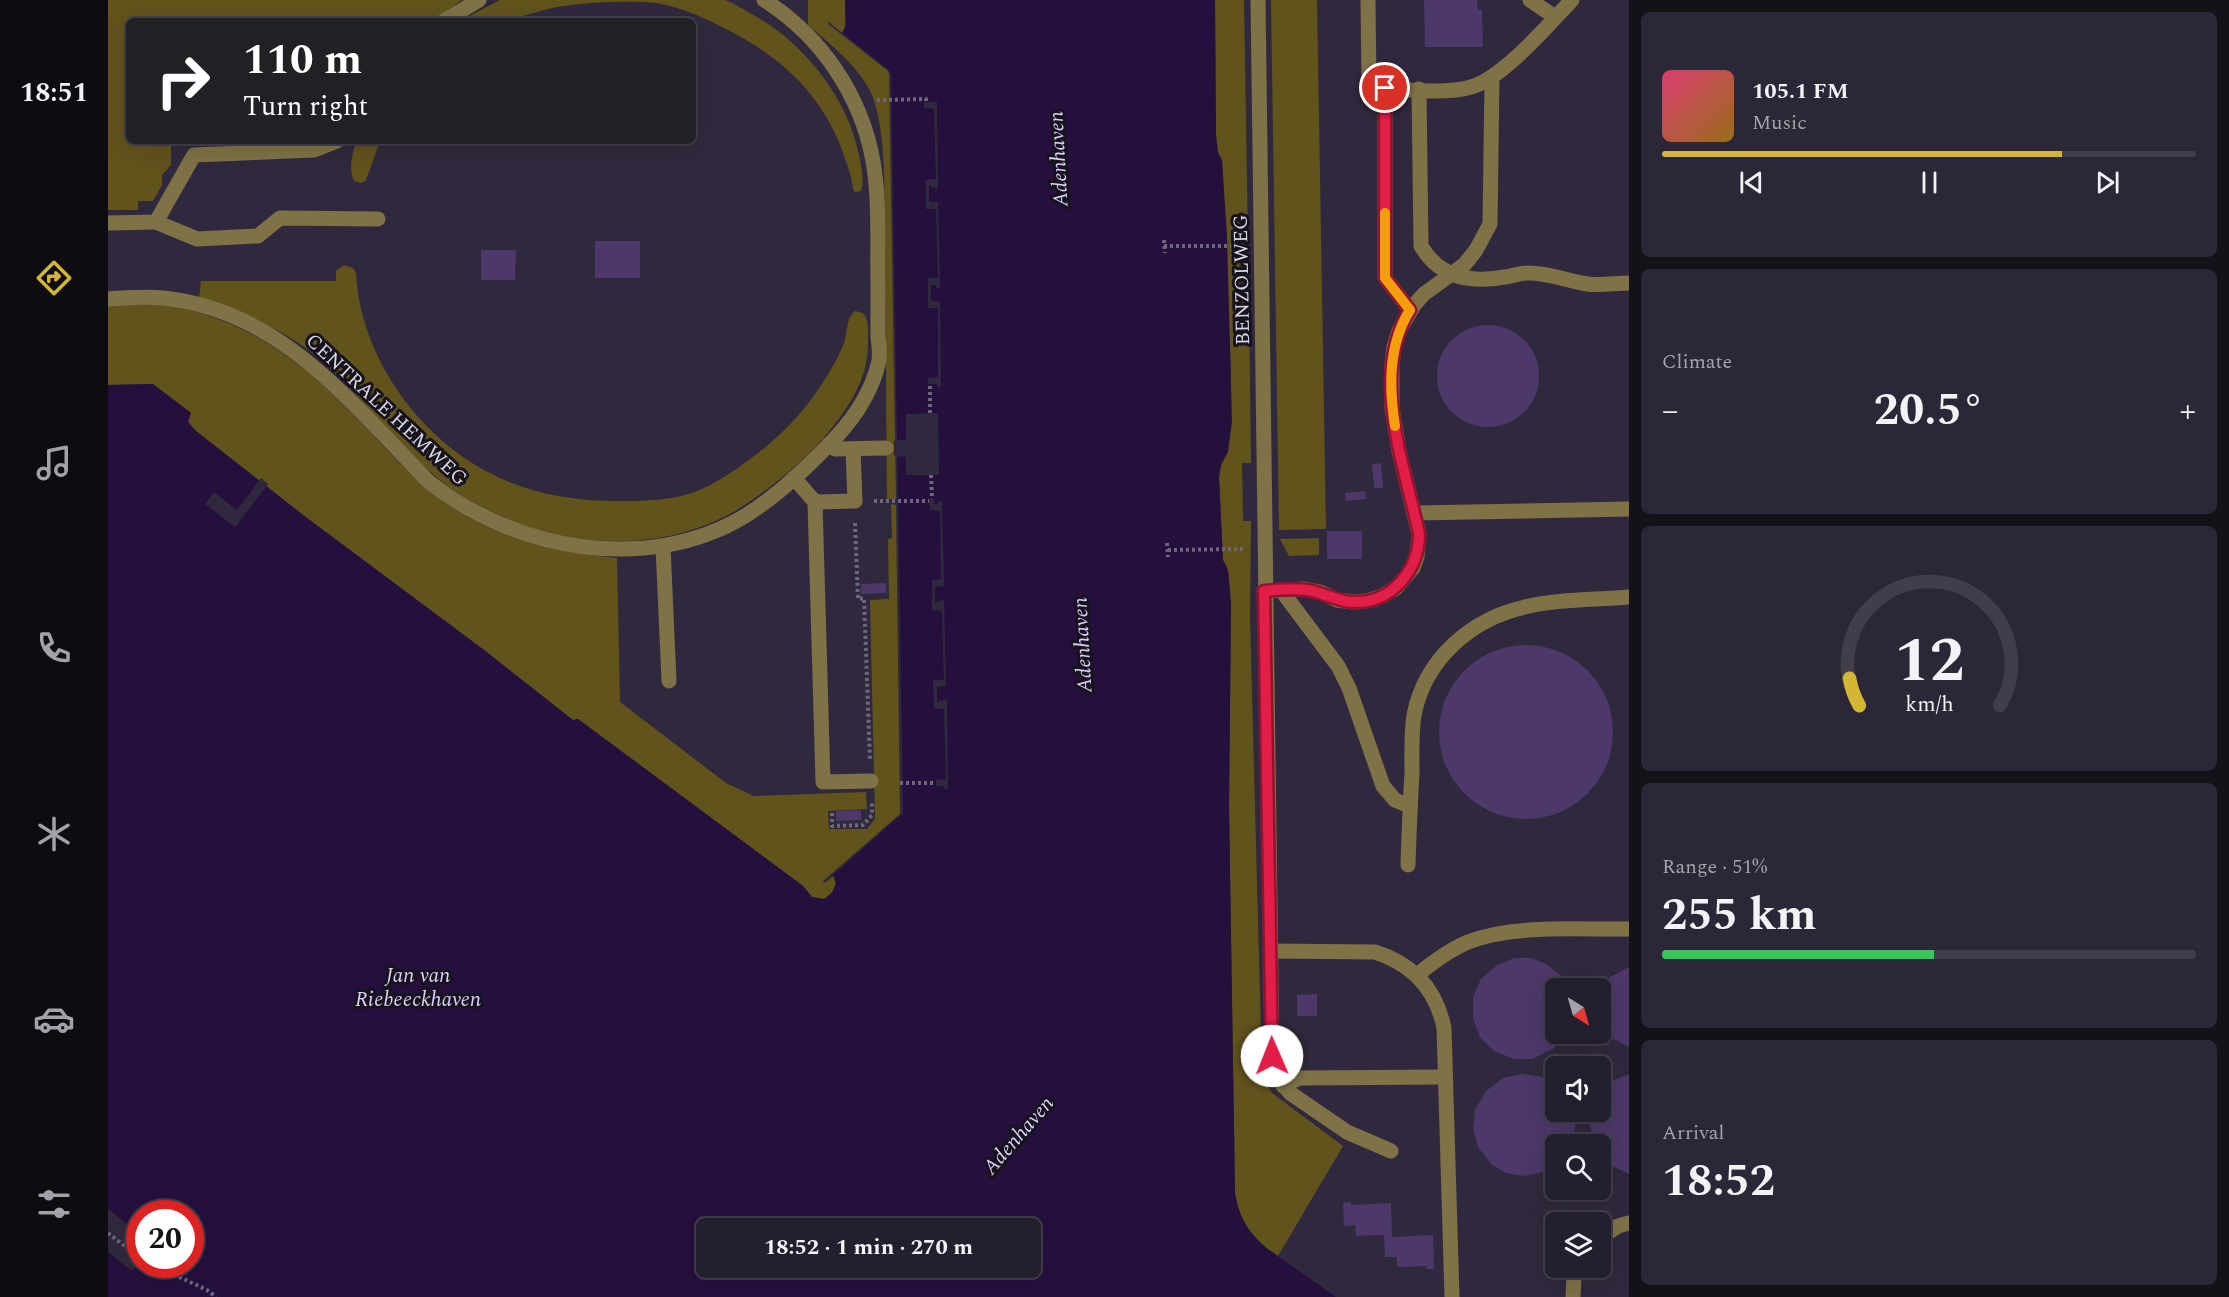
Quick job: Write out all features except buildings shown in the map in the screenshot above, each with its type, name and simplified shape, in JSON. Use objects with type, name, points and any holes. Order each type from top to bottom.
[{"type":"street","points":[[449,18],[479,0]]},
{"type":"street","name":"CENTRALE HEMWEG","points":[[108,298],[163,297],[233,316],[260,329],[285,344],[330,380],[428,481],[461,505],[483,517],[530,534],[584,546],[639,549],[663,546],[702,536],[744,516],[794,478],[829,444],[863,401],[879,360],[876,212],[873,163],[867,137],[858,111],[832,63],[794,22],[764,0]]},
{"type":"street","name":"BENZOLWEG","points":[[1257,0],[1272,1056],[1274,1067],[1283,1086]]},
{"type":"street","points":[[1368,0],[1369,87],[1454,90],[1470,88],[1492,78],[1572,0]]},
{"type":"street","points":[[1530,0],[1555,17]]},
{"type":"street","points":[[1264,591],[1304,589],[1320,592],[1337,600],[1367,601],[1382,596],[1405,579],[1417,557],[1419,534],[1399,451],[1392,408],[1394,347],[1398,331],[1410,310],[1424,294],[1465,264],[1476,250],[1490,224],[1492,78]]},
{"type":"street","points":[[1385,88],[1385,278],[1410,310]]},
{"type":"street","points":[[1419,89],[1421,246],[1427,257],[1438,268],[1451,275],[1482,279],[1504,278],[1526,272],[1556,275],[1588,284],[1629,283]]},
{"type":"street","points":[[156,222],[194,155],[314,150],[329,144]]},
{"type":"street","points":[[108,223],[156,222],[197,239],[258,236],[280,218],[378,219]]},
{"type":"street","points":[[829,444],[835,449],[886,448]]},
{"type":"street","points":[[815,502],[855,501],[853,448]]},
{"type":"street","points":[[794,478],[815,502],[823,782],[871,781]]},
{"type":"street","points":[[1415,513],[1629,509]]},
{"type":"street","points":[[663,546],[669,681]]},
{"type":"street","points":[[1281,590],[1338,666],[1349,688],[1383,786],[1395,800],[1410,806]]},
{"type":"street","points":[[1407,865],[1414,717],[1418,700],[1433,668],[1458,639],[1488,620],[1527,606],[1629,597]]},
{"type":"street","points":[[1418,975],[1450,951],[1489,935],[1512,931],[1629,930]]},
{"type":"street","points":[[1270,951],[1375,952],[1390,957],[1418,975],[1431,993],[1441,1013],[1444,1028],[1452,1297]]},
{"type":"street","points":[[1391,1151],[1347,1132],[1283,1086],[1299,1078],[1445,1077]]},
{"type":"street","points":[[1611,1231],[1629,1223]]},
{"type":"street","points":[[1573,1297],[1574,1278]]},
{"type":"path","points":[[885,100],[926,99],[926,102]]},
{"type":"path","points":[[1164,240],[1165,253]]},
{"type":"path","points":[[1164,246],[1246,246]]},
{"type":"path","points":[[930,384],[930,413]]},
{"type":"path","points":[[832,813],[832,826],[862,825],[872,815],[864,598],[858,599],[855,501],[931,500],[932,475]]},
{"type":"path","points":[[1167,543],[1168,557]]},
{"type":"path","points":[[1168,550],[1243,549]]},
{"type":"path","points":[[900,783],[936,783]]},
{"type":"path","points":[[108,1233],[126,1247]]},
{"type":"path","points":[[182,1278],[216,1297]]},
{"type":"shaded area","points":[[108,0],[462,0],[436,18],[126,18],[126,144],[171,144],[171,165],[162,175],[162,185],[153,201],[138,201],[138,210],[108,210]]},
{"type":"shaded area","points":[[500,0],[725,0],[730,2],[774,28],[789,40],[803,53],[828,84],[839,101],[854,136],[862,173],[861,191],[855,192],[853,189],[842,150],[822,110],[794,76],[761,49],[694,14],[675,7],[634,2],[563,6],[517,18],[466,18]]},
{"type":"shaded area","points":[[808,0],[845,0],[845,30],[842,33],[829,22],[828,24],[888,71],[889,75],[896,499],[887,499],[884,186],[877,110],[872,95],[860,75],[844,57],[808,25]]},
{"type":"shaded area","points":[[1215,0],[1244,0],[1248,242],[1243,242],[1243,250],[1239,251],[1240,301],[1249,301],[1251,463],[1242,463],[1243,521],[1251,521],[1250,616],[1262,1073],[1272,1093],[1343,1146],[1278,1256],[1249,1229],[1240,1213],[1235,1193],[1229,806],[1231,603],[1228,570],[1223,560],[1219,477],[1225,456],[1231,372],[1222,160],[1218,153],[1216,135]]},
{"type":"shaded area","points":[[1271,0],[1317,0],[1326,529],[1279,530]]},
{"type":"shaded area","points":[[356,144],[379,144],[366,180],[362,183],[354,181],[351,171]]},
{"type":"shaded area","points":[[344,265],[353,268],[356,273],[360,304],[368,333],[381,362],[397,389],[416,414],[438,437],[462,456],[488,472],[537,492],[555,496],[607,501],[659,500],[692,493],[724,477],[768,445],[805,408],[834,364],[844,344],[850,318],[855,311],[863,313],[867,322],[866,363],[854,395],[842,415],[822,440],[780,479],[724,517],[691,530],[657,538],[622,541],[587,540],[552,534],[518,524],[486,510],[456,492],[420,463],[323,362],[295,341],[248,317],[199,299],[201,281],[336,281],[336,271]]},
{"type":"shaded area","points":[[108,305],[155,305],[179,308],[207,315],[251,334],[291,359],[327,388],[418,481],[459,512],[501,533],[547,547],[617,558],[620,702],[726,783],[754,796],[866,792],[867,809],[828,811],[829,829],[867,829],[875,819],[870,600],[889,599],[888,539],[892,538],[891,504],[896,505],[900,814],[823,881],[824,883],[834,876],[835,887],[830,894],[824,899],[812,897],[803,886],[578,719],[573,720],[484,650],[303,515],[196,431],[188,422],[191,413],[153,384],[108,385]]},
{"type":"shaded area","points":[[1319,538],[1319,555],[1289,556],[1280,539]]},
{"type":"water","name":"Jan van Riebeeckhaven","points":[[845,0],[1215,0],[1216,135],[1218,153],[1222,160],[1227,236],[1232,422],[1228,452],[1221,465],[1219,477],[1223,560],[1228,570],[1231,603],[1229,806],[1235,1193],[1242,1217],[1249,1230],[1260,1242],[1336,1297],[108,1297],[108,385],[153,384],[191,413],[188,422],[196,431],[303,515],[484,650],[573,720],[578,719],[803,886],[812,897],[824,899],[832,893],[836,883],[833,875],[903,813],[891,74],[842,33],[846,25]]},
{"type":"pier","points":[[924,102],[937,102],[938,189],[929,186],[929,202],[938,202],[940,288],[931,285],[931,301],[940,302],[941,387],[937,387],[937,384],[928,384],[928,378],[938,377],[938,308],[928,308],[928,278],[938,278],[936,209],[926,209],[925,180],[936,179],[934,109],[924,108]]},
{"type":"pier","points":[[938,413],[939,475],[906,475],[906,457],[894,456],[894,440],[906,440],[906,414]]},
{"type":"pier","points":[[261,478],[268,484],[235,527],[205,504],[214,492],[237,510]]},
{"type":"pier","points":[[929,498],[934,499],[935,504],[942,501],[944,586],[935,587],[935,603],[944,600],[946,686],[937,687],[937,702],[947,699],[948,789],[944,789],[944,786],[936,786],[936,780],[946,779],[944,709],[934,708],[933,680],[944,680],[942,611],[932,610],[932,580],[941,579],[940,511],[930,510]]},
{"type":"pier","points":[[108,1209],[126,1224],[126,1266],[108,1252]]},
{"type":"slow traffic","points":[[1385,213],[1385,278],[1410,310],[1398,331],[1394,347],[1392,408],[1395,426]]},
{"type":"route","points":[[1272,1056],[1264,591],[1304,589],[1320,592],[1337,600],[1367,601],[1382,596],[1405,579],[1413,568],[1419,546],[1419,534],[1399,451],[1392,408],[1394,347],[1398,331],[1410,310],[1385,278],[1385,88]]},
{"type":"water label","name":"Adenhaven","points":[[1058,159]]},
{"type":"water label","name":"Adenhaven","points":[[1082,645]]},
{"type":"water label","name":"Adenhaven","points":[[1018,1135]]}]
